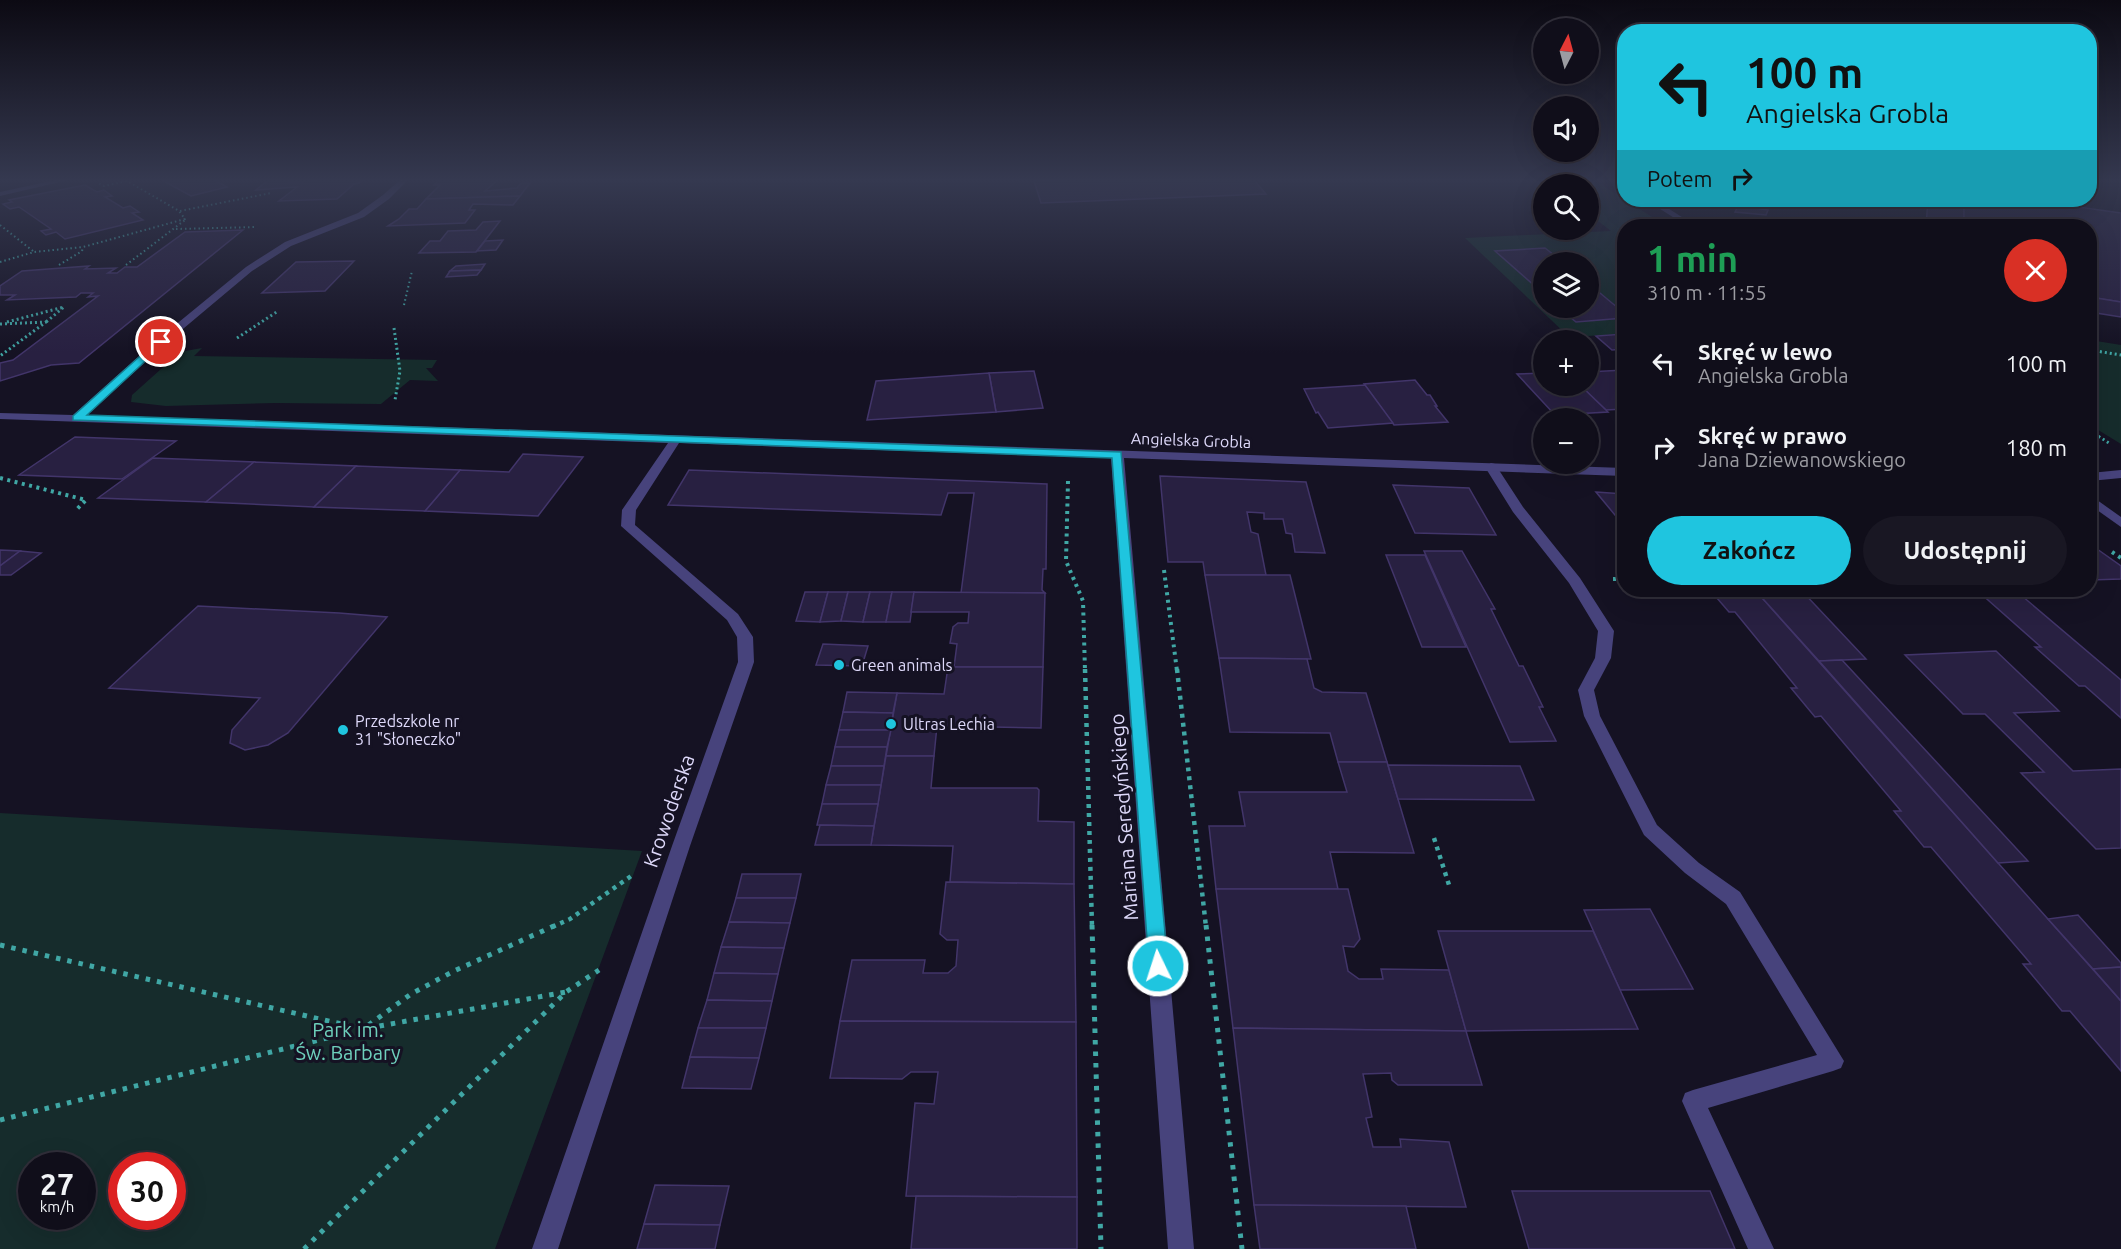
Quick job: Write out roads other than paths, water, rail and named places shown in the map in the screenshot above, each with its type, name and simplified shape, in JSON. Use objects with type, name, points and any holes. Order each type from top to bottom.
[{"type":"street","points":[[77,418],[161,342],[249,268],[288,244],[305,237]]},
{"type":"street","name":"Angielska Grobla","points":[[2,417],[1617,472]]},
{"type":"street","name":"Krowoderska","points":[[545,1249],[681,846],[746,662],[745,638],[733,617],[628,526],[629,510],[676,439]]},
{"type":"street","name":"Mariana Seredyńskiego","points":[[1117,454],[1180,1249]]},
{"type":"street","points":[[1491,467],[1518,509],[1575,581],[1606,631],[1604,658],[1586,690],[1592,716],[1650,830],[1692,868],[1733,898],[1833,1061],[1693,1101],[1761,1249]]},
{"type":"street","points":[[2097,476],[2121,474]]},
{"type":"street","points":[[2097,504],[2121,523]]},
{"type":"place","name":"Green animals","points":[[839,665]]},
{"type":"place","name":"Ultras Lechia","points":[[891,724]]},
{"type":"place","name":"Przedszkole nr 31 \"Słoneczko\"","points":[[343,730]]},
{"type":"park label","name":"Park im. Św. Barbary","points":[[348,1042]]}]
